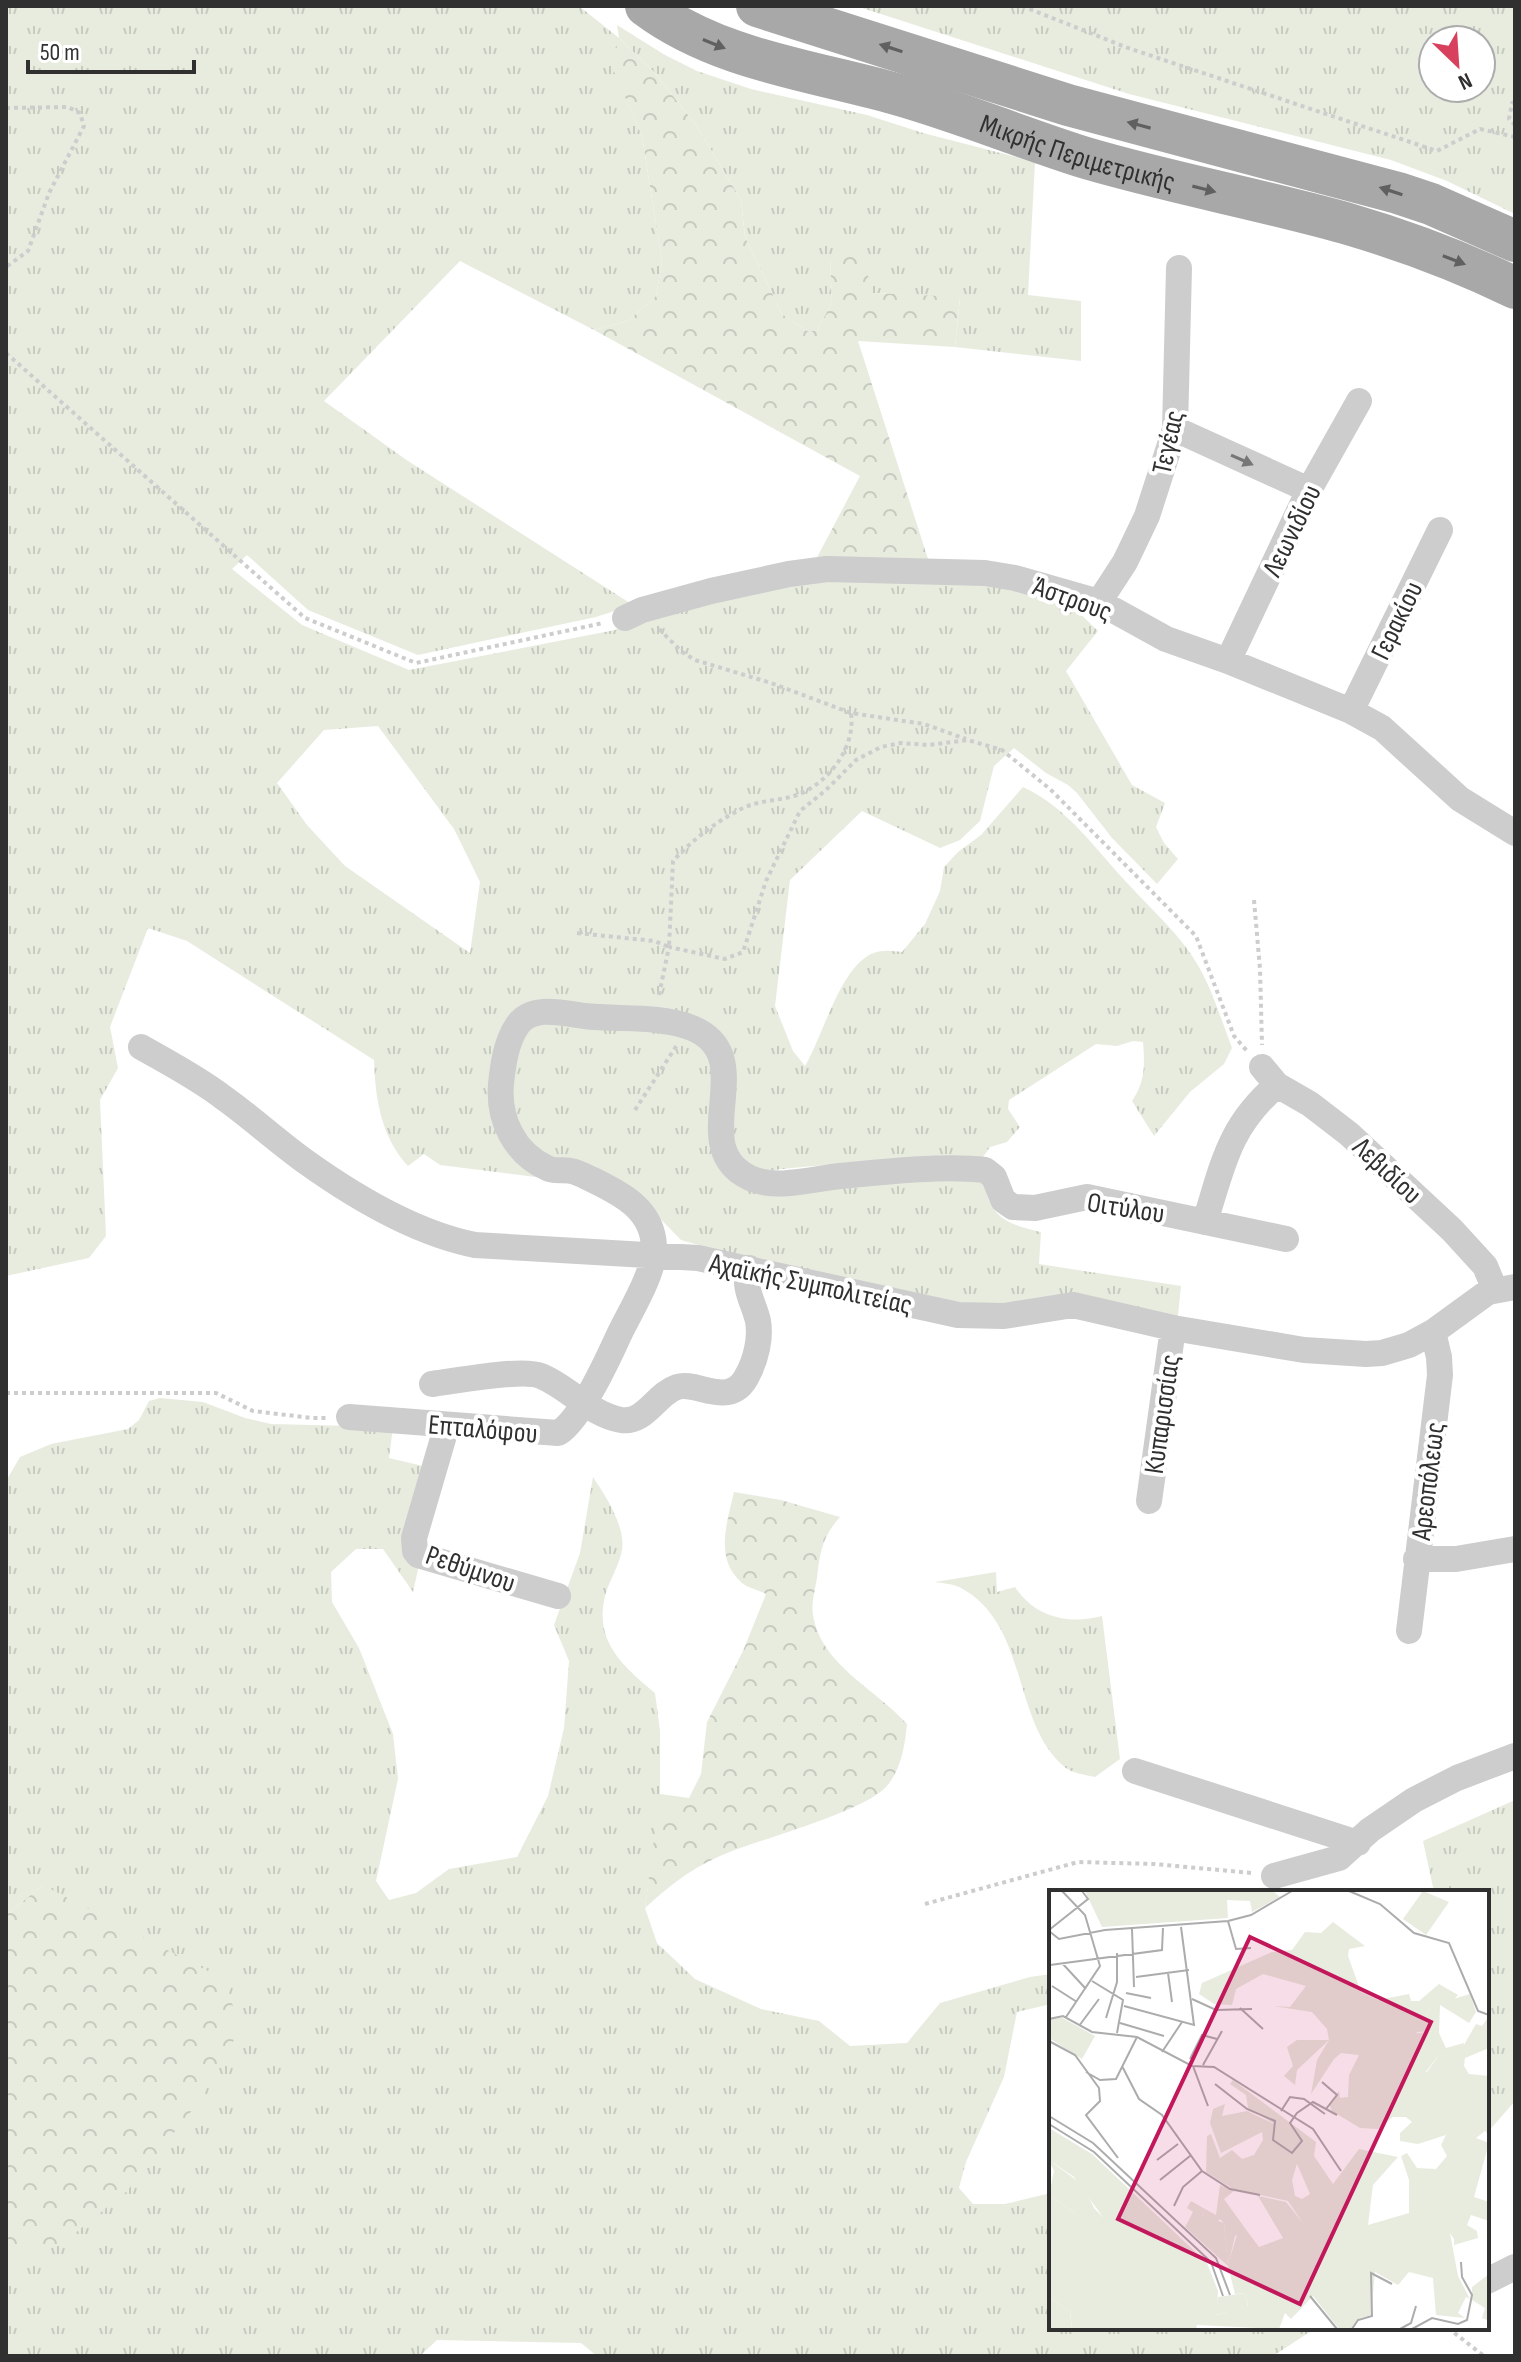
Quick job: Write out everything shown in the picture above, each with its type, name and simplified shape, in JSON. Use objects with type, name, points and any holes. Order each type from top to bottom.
[{"type":"main road","name":"Μικρής Περιμετρικής","points":[[646,6],[674,26],[725,48],[910,98],[1086,158],[1346,223],[1463,263],[1515,288]]},
{"type":"main road","name":"Μικρής Περιμετρικής","points":[[757,6],[1068,105],[1372,185],[1431,204],[1515,241]]},
{"type":"street","name":"Τεγέας","points":[[1099,602],[1125,562],[1147,516],[1175,429],[1179,268]]},
{"type":"street","name":"Λεωνιδίου","points":[[1228,661],[1309,490],[1359,401]]},
{"type":"street","points":[[1175,429],[1309,490]]},
{"type":"street","name":"Γερακίου","points":[[1351,711],[1440,530]]},
{"type":"street","name":"Άστρους","points":[[634,614],[789,574],[850,568],[1000,575],[1052,587],[1099,602],[1166,639],[1351,711],[1382,728],[1460,799],[1515,833]]},
{"type":"street","points":[[654,1256],[650,1227],[634,1204],[572,1171],[549,1170],[530,1156],[510,1134],[500,1099],[502,1072],[510,1039],[518,1023],[528,1015],[547,1012],[654,1019],[689,1027]]},
{"type":"street","name":"Οιτύλου","points":[[689,1027],[712,1039],[723,1058],[722,1143],[732,1163],[750,1178],[775,1182],[870,1173],[985,1170],[994,1177],[1003,1200],[1013,1207],[1035,1208],[1087,1197],[1286,1239]]},
{"type":"street","name":"Αχαϊκής Συμπολιτείας","points":[[141,1047],[211,1088],[307,1163],[341,1185],[401,1219],[475,1245],[698,1258],[958,1315],[1004,1316],[1073,1305],[1173,1328],[1347,1354],[1395,1350],[1433,1332],[1505,1289]]},
{"type":"street","points":[[1205,1222],[1237,1129],[1269,1076]]},
{"type":"street","name":"Λεβιδίου","points":[[1269,1076],[1349,1134],[1425,1204],[1505,1289]]},
{"type":"street","name":"Επταλόφου","points":[[349,1417],[558,1433],[568,1425],[602,1370],[654,1256]]},
{"type":"street","points":[[432,1384],[530,1373],[565,1387],[611,1416],[626,1420],[645,1413],[666,1393],[678,1387],[719,1393],[733,1389],[748,1375],[758,1339],[757,1319],[747,1284],[749,1268]]},
{"type":"street","name":"Κυπαρισσίας","points":[[1149,1501],[1173,1328]]},
{"type":"street","name":"Αρεοπόλεως","points":[[1409,1631],[1440,1375],[1433,1332]]},
{"type":"street","name":"Ρεθύμνου","points":[[447,1425],[414,1538],[415,1551],[418,1555],[558,1596]]},
{"type":"street","points":[[1416,1559],[1456,1559],[1515,1549]]},
{"type":"street","points":[[1274,1876],[1339,1858],[1384,1820],[1433,1789],[1515,1756]]},
{"type":"street","points":[[1135,1771],[1358,1843]]},
{"type":"street","points":[[1489,2280],[1515,2267]]},
{"type":"path","points":[[1022,6],[1128,48],[1437,151],[1480,129],[1515,137]]},
{"type":"path","points":[[1430,6],[1515,6]]},
{"type":"path","points":[[1515,102],[1512,103],[1509,119],[1515,125]]},
{"type":"path","points":[[6,108],[68,107],[80,113],[84,126],[49,193],[28,251],[6,267]]},
{"type":"path","points":[[6,353],[305,618],[416,663],[634,614],[688,657],[851,713],[924,724],[1002,750],[1050,789],[1196,936],[1234,1036],[1269,1076]]},
{"type":"path","points":[[654,1019],[669,947],[673,861],[715,824],[741,809],[762,800],[797,795],[824,777],[851,740],[851,713]]},
{"type":"path","points":[[577,933],[654,941],[725,959],[741,954],[747,944],[766,881],[800,811],[856,760],[881,747],[968,740]]},
{"type":"path","points":[[1254,900],[1269,1076]]},
{"type":"path","points":[[635,1110],[689,1027]]},
{"type":"path","points":[[6,1393],[216,1393],[253,1411],[312,1418],[349,1417]]},
{"type":"path","points":[[925,1904],[1078,1862],[1154,1864],[1274,1876]]},
{"type":"path","points":[[1451,2330],[1484,2356]]},
{"type":"green space","points":[[6,6],[579,6],[619,38],[617,25],[697,71],[751,89],[867,115],[1035,162],[1028,295],[1081,301],[1081,361],[955,347],[960,298],[873,293],[830,258],[832,302],[817,331],[807,331],[782,314],[745,237],[741,200],[696,125],[654,72],[620,39],[627,101],[642,136],[662,262],[656,296],[628,321],[594,330],[460,261],[324,401],[408,461],[633,605],[596,617],[418,655],[308,610],[247,555],[232,569],[302,625],[409,670],[615,630],[654,612],[796,576],[992,580],[1068,602],[1098,631],[1066,671],[1132,785],[1165,803],[1156,827],[1164,843],[1178,859],[1157,884],[1112,838],[1077,793],[1014,748],[994,766],[980,821],[960,840],[940,848],[862,811],[790,880],[775,1006],[793,1051],[805,1066],[850,974],[871,954],[902,952],[925,924],[940,891],[944,867],[981,835],[1023,787],[1054,807],[1082,832],[1189,952],[1207,982],[1232,1048],[1224,1064],[1190,1092],[1154,1136],[1132,1101],[1143,1073],[1143,1042],[1133,1041],[1117,1046],[1096,1044],[1009,1100],[1008,1109],[1020,1127],[1007,1142],[990,1147],[981,1160],[826,1165],[734,1176],[985,1177],[989,1201],[1000,1216],[1018,1226],[1041,1232],[1039,1264],[1181,1286],[1177,1325],[988,1309],[716,1250],[681,1240],[640,1198],[566,1157],[559,1180],[440,1165],[424,1154],[408,1166],[391,1143],[381,1116],[374,1060],[187,941],[148,928],[110,1027],[118,1068],[100,1100],[106,1236],[89,1258],[6,1276]],"holes":[[[378,726],[454,829],[480,882],[470,953],[345,866],[307,825],[277,783],[324,730]]]},
{"type":"green space","points":[[856,6],[1515,6],[1515,214],[1447,181],[1391,160],[1129,94]]},
{"type":"green space","points":[[620,39],[654,72],[696,125],[741,200],[745,237],[782,314],[807,331],[817,331],[832,302],[830,258],[861,251],[873,293],[960,297],[955,347],[858,341],[930,565],[814,563],[860,476],[594,330],[628,321],[656,296],[662,262],[642,136],[609,60]]},
{"type":"green space","points":[[160,1398],[203,1402],[271,1424],[393,1427],[389,1458],[440,1470],[413,1592],[383,1549],[356,1549],[331,1572],[332,1602],[359,1648],[393,1734],[398,1779],[376,1881],[389,1900],[416,1893],[449,1869],[517,1857],[548,1796],[564,1728],[569,1661],[554,1625],[580,1553],[593,1477],[614,1512],[622,1541],[621,1556],[605,1596],[604,1627],[622,1663],[655,1693],[660,1731],[660,1802],[645,1908],[657,1943],[695,1979],[761,2009],[819,2021],[850,2046],[907,2043],[940,2003],[1049,1974],[1049,2004],[1017,2012],[1004,2077],[966,2162],[959,2188],[973,2204],[1005,2204],[1049,2193],[1049,2330],[1313,2330],[1273,2356],[597,2356],[581,2343],[437,2340],[420,2356],[6,2356],[6,2259],[43,1885],[6,1915],[6,1481],[20,1457],[51,1444],[128,1429],[139,1420],[149,1401]]},
{"type":"green space","points":[[734,1492],[781,1500],[840,1517],[829,1531],[823,1546],[813,1615],[818,1633],[838,1662],[907,1724],[903,1749],[891,1780],[874,1796],[837,1814],[707,1862],[675,1882],[645,1908],[660,1794],[689,1798],[701,1774],[707,1722],[743,1651],[766,1594],[742,1583],[728,1563],[725,1540]]},
{"type":"green space","points":[[996,1572],[997,1592],[1015,1587],[1042,1612],[1065,1619],[1102,1616],[1120,1759],[1095,1777],[1069,1770],[1049,1749],[1036,1727],[1010,1649],[998,1624],[982,1603],[959,1587],[935,1582]]},
{"type":"green space","points":[[1515,1800],[1515,2101],[1489,2131],[1489,1890],[1434,1890],[1423,1841]]},
{"type":"green space","points":[[43,1885],[225,1980],[240,2029],[201,2099],[127,2191],[64,2242],[6,2259],[6,1915]]}]
